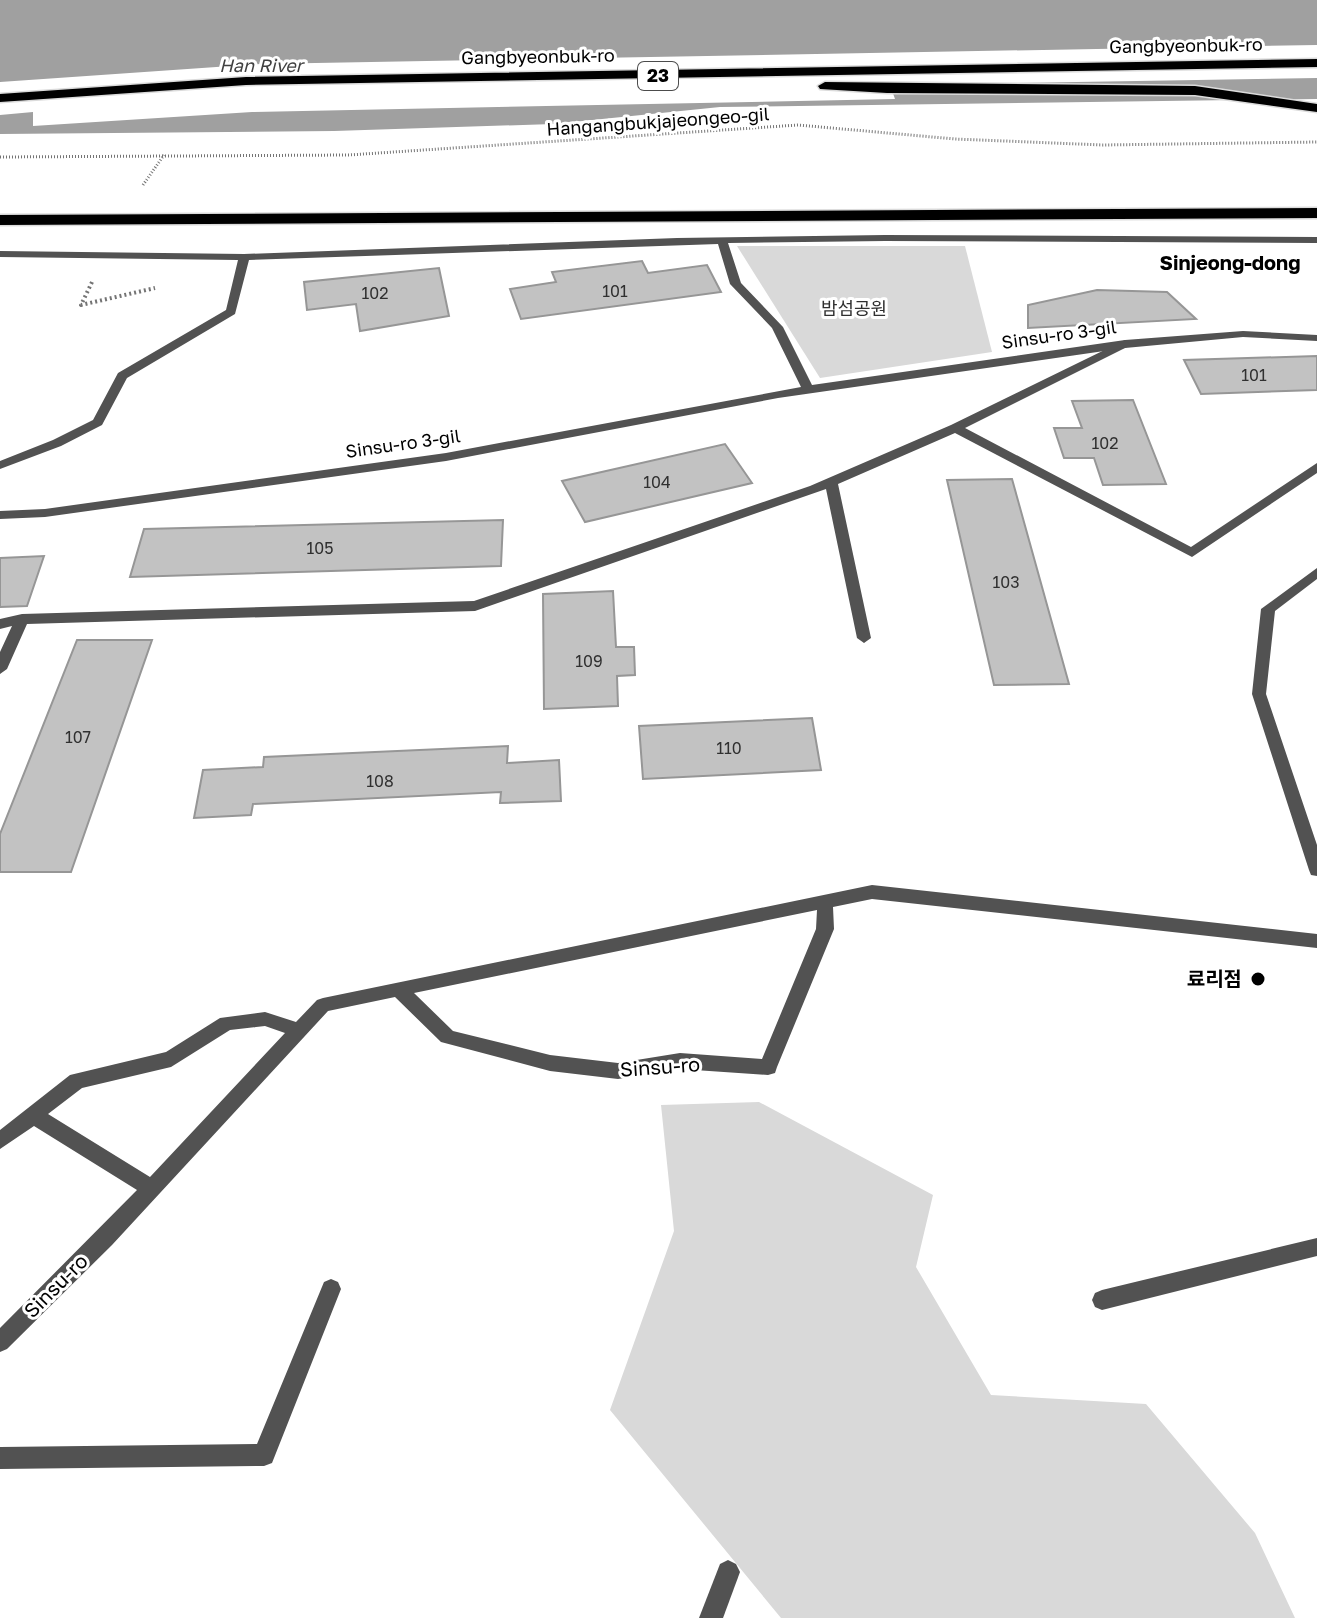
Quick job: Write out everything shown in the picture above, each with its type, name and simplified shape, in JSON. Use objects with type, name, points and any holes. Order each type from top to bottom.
[{"type":"highway","name":"Gangbyeonbuk-ro","points":[[0,98],[246,81],[1317,63]]},
{"type":"highway","points":[[681,76],[894,92],[1110,87],[1215,90],[1317,108]]},
{"type":"highway","points":[[0,220],[1317,213]]},
{"type":"street","points":[[722,240],[736,284],[777,327],[808,390]]},
{"type":"street","points":[[0,254],[244,257],[722,240],[1317,240]]},
{"type":"street","points":[[0,465],[57,443],[98,422],[122,376],[231,312],[244,257]]},
{"type":"street","name":"Sinsu-ro 3-gil","points":[[0,515],[45,513],[446,457],[808,390],[1125,344],[1243,334],[1317,338]]},
{"type":"street","points":[[0,624],[22,619],[475,606],[831,482],[955,428],[1125,344]]},
{"type":"street","points":[[955,428],[1192,553],[1317,467]]},
{"type":"street","points":[[831,482],[864,638]]},
{"type":"street","points":[[1317,572],[1268,609],[1259,694],[1317,870]]},
{"type":"street","points":[[0,669],[22,619]]},
{"type":"street","name":"Sinsu-ro","points":[[0,1342],[151,1188],[323,1005],[872,892],[1317,941]]},
{"type":"street","name":"Sinsu-ro","points":[[398,989],[447,1037],[550,1063],[618,1071],[680,1061],[768,1067],[825,929],[825,902]]},
{"type":"street","points":[[0,1141],[77,1081],[171,1059],[226,1023],[265,1019],[299,1030]]},
{"type":"street","points":[[33,1115],[151,1188]]},
{"type":"street","points":[[1102,1300],[1317,1247]]},
{"type":"street","points":[[0,1458],[264,1455],[331,1289]]},
{"type":"street","points":[[711,1618],[728,1572]]},
{"type":"path","name":"Hangangbukjajeongeo-gil","points":[[0,157],[349,155],[798,125],[955,139],[1103,145],[1317,142]]},
{"type":"path","points":[[143,185],[165,154]]},
{"type":"green space","name":"밤섬공원","points":[[737,246],[965,246],[992,352],[820,378]]},
{"type":"green space","points":[[759,1102],[933,1195],[916,1267],[991,1395],[1146,1404],[1255,1533],[1295,1618],[781,1618],[610,1410],[674,1231],[661,1105]]},
{"type":"water","name":"Han River","points":[[0,0],[1317,0],[1317,99],[720,107],[553,124],[334,131],[0,134]]},
{"type":"pier","points":[[1317,45],[1317,78],[890,85],[895,99],[252,112],[33,126],[33,112],[0,115],[0,82],[260,64]]},
{"type":"building","points":[[642,261],[648,273],[707,265],[721,292],[521,319],[510,289],[556,282],[552,272]]},
{"type":"building","points":[[439,268],[449,316],[360,331],[356,304],[307,310],[304,282]]},
{"type":"building","points":[[1097,290],[1167,292],[1196,319],[1028,328],[1028,305]]},
{"type":"building","points":[[1317,356],[1317,390],[1201,394],[1184,360]]},
{"type":"building","points":[[1133,400],[1166,484],[1103,485],[1094,458],[1064,458],[1054,428],[1082,428],[1072,401]]},
{"type":"building","points":[[725,444],[752,483],[585,522],[562,481]]},
{"type":"building","points":[[1012,479],[1069,684],[994,685],[947,480]]},
{"type":"building","points":[[503,520],[501,566],[130,577],[144,529]]},
{"type":"building","points":[[44,556],[27,606],[0,607],[0,558]]},
{"type":"building","points":[[613,591],[616,647],[634,647],[635,675],[617,676],[618,706],[544,709],[543,594]]},
{"type":"building","points":[[77,640],[152,640],[71,872],[0,872],[0,834]]},
{"type":"building","points":[[812,718],[821,770],[643,779],[639,726]]},
{"type":"building","points":[[508,746],[507,763],[559,760],[561,801],[500,803],[501,792],[253,804],[251,815],[194,818],[203,770],[263,767],[264,757]]},
{"type":"place","name":"료리점","points":[[1258,979]]},
{"type":"district","name":"Sinjeong-dong","points":[[1230,263]]}]
